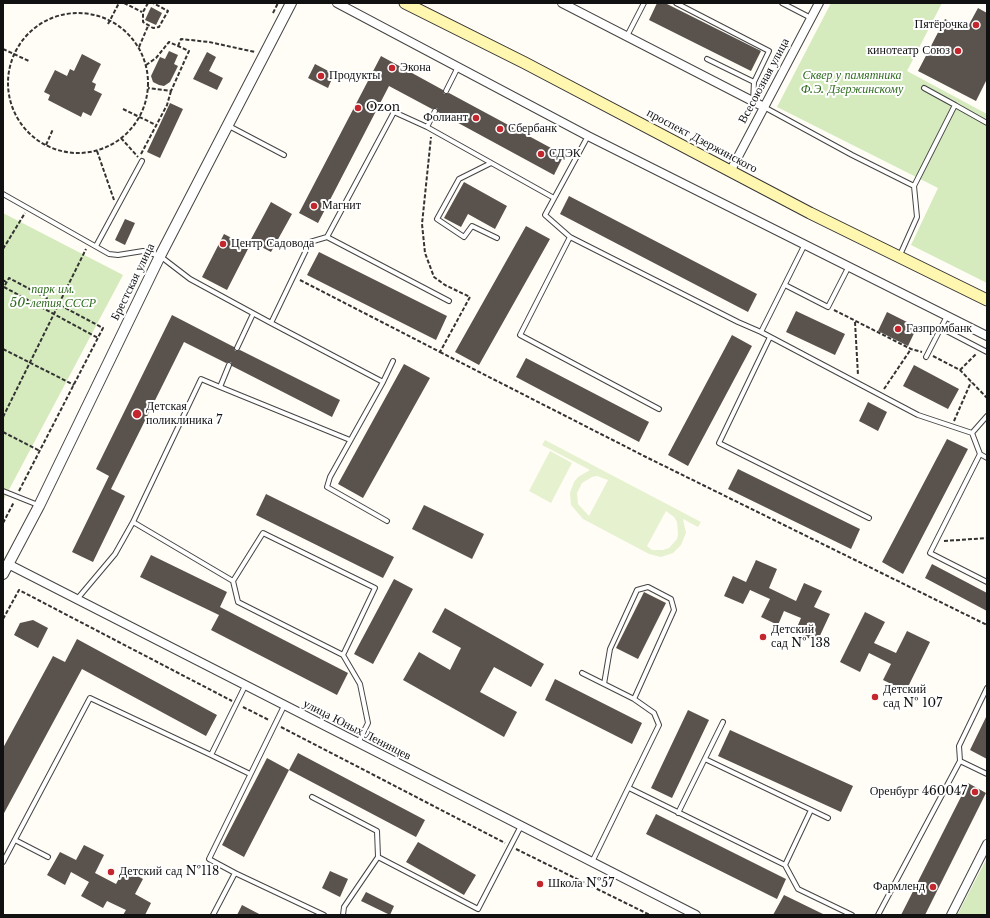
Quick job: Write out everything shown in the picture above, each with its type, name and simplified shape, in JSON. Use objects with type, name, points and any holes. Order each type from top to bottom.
[{"type":"main road","name":"проспект Дзержинского","points":[[405,3],[525,63],[731,170],[810,213],[987,300]]},
{"type":"street","name":"Брестская улица","points":[[3,574],[39,506],[160,256],[291,3]]},
{"type":"street","points":[[337,3],[458,69],[588,136],[987,336]]},
{"type":"street","points":[[562,3],[764,107]]},
{"type":"street","name":"Всесоюзная улица","points":[[731,170],[819,3]]},
{"type":"street","name":"улица Юных Ленинцев","points":[[8,564],[78,598],[245,686],[693,914]]},
{"type":"street","points":[[951,915],[987,844]]},
{"type":"lane","points":[[627,36],[644,3]]},
{"type":"lane","points":[[676,3],[769,51],[754,82],[753,101]]},
{"type":"lane","points":[[782,3],[811,18]]},
{"type":"lane","points":[[708,59],[754,82]]},
{"type":"lane","points":[[446,91],[458,69]]},
{"type":"lane","points":[[924,88],[987,123]]},
{"type":"lane","points":[[900,257],[917,217],[914,186],[955,106]]},
{"type":"lane","points":[[764,107],[852,155],[914,186]]},
{"type":"lane","points":[[427,127],[435,111]]},
{"type":"lane","points":[[327,237],[394,112],[427,127],[554,198]]},
{"type":"lane","points":[[227,125],[284,155]]},
{"type":"lane","points":[[588,136],[545,215],[570,236],[738,322],[761,332],[918,415],[972,433]]},
{"type":"lane","points":[[96,246],[140,159]]},
{"type":"lane","points":[[491,163],[459,179],[437,219],[464,237],[472,226],[497,238]]},
{"type":"lane","points":[[3,194],[109,254],[118,255],[143,251],[160,256],[190,279],[383,382]]},
{"type":"lane","points":[[570,236],[520,336],[659,410]]},
{"type":"lane","points":[[271,323],[310,242],[327,237],[449,301]]},
{"type":"lane","points":[[761,332],[805,244]]},
{"type":"lane","points":[[785,285],[828,307],[849,266]]},
{"type":"lane","points":[[237,348],[254,314]]},
{"type":"lane","points":[[927,355],[947,316]]},
{"type":"lane","points":[[941,328],[987,352]]},
{"type":"lane","points":[[770,337],[719,443],[869,518]]},
{"type":"lane","points":[[387,520],[328,487],[330,477],[383,382],[392,361]]},
{"type":"lane","points":[[220,387],[230,365]]},
{"type":"lane","points":[[78,598],[115,554],[133,522],[201,379],[350,440]]},
{"type":"lane","points":[[972,433],[987,416]]},
{"type":"lane","points":[[972,433],[980,454],[987,458]]},
{"type":"lane","points":[[980,454],[930,553],[987,582]]},
{"type":"lane","points":[[3,491],[39,506]]},
{"type":"lane","points":[[133,522],[233,580]]},
{"type":"lane","points":[[343,655],[375,588],[263,533],[233,580],[238,602],[343,655],[360,684],[368,723],[358,743]]},
{"type":"lane","points":[[604,684],[610,649],[637,590],[648,587],[671,599],[674,610],[634,699]]},
{"type":"lane","points":[[582,674],[634,699],[654,713],[659,725],[592,862]]},
{"type":"lane","points":[[211,755],[245,686]]},
{"type":"lane","points":[[878,915],[960,761],[959,746],[987,688]]},
{"type":"lane","points":[[3,862],[90,698],[250,774]]},
{"type":"lane","points":[[284,706],[209,859],[235,873],[324,915]]},
{"type":"lane","points":[[678,813],[723,722]]},
{"type":"lane","points":[[705,758],[828,818]]},
{"type":"lane","points":[[960,761],[987,774]]},
{"type":"lane","points":[[629,788],[785,865],[798,888],[852,915]]},
{"type":"lane","points":[[312,797],[376,831],[378,857],[344,907],[342,915]]},
{"type":"lane","points":[[785,865],[811,810]]},
{"type":"lane","points":[[378,857],[478,909],[521,826]]},
{"type":"lane","points":[[15,840],[48,857]]},
{"type":"lane","points":[[213,915],[235,873]]},
{"type":"path","points":[[108,24],[119,3]]},
{"type":"path","points":[[124,3],[143,12]]},
{"type":"path","points":[[148,3],[143,12],[143,22],[153,28],[159,27],[168,11],[153,3]]},
{"type":"path","points":[[79,13],[92,14],[110,20],[126,32],[139,47],[146,65],[148,88],[145,104],[140,118],[122,138],[110,146],[97,151],[80,153],[68,152],[46,145],[31,135],[23,126],[12,106],[8,89],[9,71],[14,54],[24,38],[38,25],[55,17],[79,13]]},
{"type":"path","points":[[139,47],[148,26]]},
{"type":"path","points":[[178,46],[181,39],[209,42],[255,52]]},
{"type":"path","points":[[122,138],[140,159],[167,105],[171,91],[190,51],[169,42],[156,58],[146,65]]},
{"type":"path","points":[[3,49],[29,61]]},
{"type":"path","points":[[148,88],[171,91]]},
{"type":"path","points":[[123,109],[156,125]]},
{"type":"path","points":[[46,145],[54,130]]},
{"type":"path","points":[[97,151],[117,206]]},
{"type":"path","points":[[3,249],[28,207]]},
{"type":"path","points":[[3,417],[90,242]]},
{"type":"path","points":[[3,523],[17,497],[40,451],[74,385],[98,338],[103,328],[9,278],[6,282],[4,287],[98,338]]},
{"type":"path","points":[[828,307],[911,349],[960,370],[987,398]]},
{"type":"path","points":[[855,321],[859,384]]},
{"type":"path","points":[[3,349],[74,385]]},
{"type":"path","points":[[880,395],[911,349]]},
{"type":"path","points":[[960,370],[982,349]]},
{"type":"path","points":[[440,352],[646,457],[987,625]]},
{"type":"path","points":[[951,426],[971,382]]},
{"type":"path","points":[[3,432],[40,451]]},
{"type":"path","points":[[936,542],[987,538]]},
{"type":"path","points":[[3,620],[19,590],[511,847],[650,915]]},
{"type":"green space","name":"Сквер у памятника Ф.Э. Дзержинскому","points":[[831,3],[942,3],[907,71],[987,114],[987,283],[911,245],[938,188],[777,107]]},
{"type":"green space","name":"парк им. 50-летия СССР","points":[[3,213],[123,275],[3,501]]},
{"type":"green space","points":[[545,440],[701,522],[698,527],[683,519],[686,533],[681,545],[673,553],[661,557],[649,554],[583,519],[571,505],[570,493],[574,482],[578,477],[590,470],[542,445]],"holes":[[[597,476],[608,480],[589,516],[578,504],[577,493],[582,483],[592,477]],[[666,511],[674,517],[677,522],[677,539],[669,548],[663,550],[652,550],[647,546]]]},
{"type":"green space","points":[[550,451],[572,463],[551,503],[529,491]]},
{"type":"green space","points":[[987,858],[987,915],[957,915]]},
{"type":"building","points":[[657,3],[665,3],[761,51],[751,71],[649,20]]},
{"type":"building","points":[[151,7],[162,13],[156,25],[145,20]]},
{"type":"building","name":"кинотеатр Союз","points":[[978,8],[987,13],[987,79],[976,101],[918,71],[945,19],[966,30]]},
{"type":"building","points":[[169,51],[178,55],[174,64],[178,66],[170,82],[164,86],[159,85],[153,82],[151,76],[160,57],[165,59]]},
{"type":"building","points":[[207,52],[216,57],[209,71],[223,78],[217,90],[193,79]]},
{"type":"building","points":[[82,54],[101,64],[92,82],[96,84],[94,90],[102,94],[91,116],[83,112],[81,117],[48,100],[50,95],[44,92],[55,70],[67,76],[70,69],[74,71]]},
{"type":"building","points":[[381,56],[443,90],[444,94],[449,93],[564,155],[554,175],[438,112],[437,108],[432,109],[389,86],[318,223],[299,213]]},
{"type":"building","name":"Продукты","points":[[315,64],[334,74],[328,88],[308,78]]},
{"type":"building","points":[[170,103],[183,109],[160,158],[147,152]]},
{"type":"building","points":[[464,182],[507,206],[495,229],[468,214],[461,227],[444,218]]},
{"type":"building","points":[[569,196],[757,294],[748,312],[560,214]]},
{"type":"building","points":[[271,202],[292,214],[271,252],[250,241]]},
{"type":"building","points":[[125,219],[135,223],[125,245],[115,240]]},
{"type":"building","points":[[526,226],[550,239],[479,365],[455,352]]},
{"type":"building","points":[[224,234],[249,247],[227,290],[202,277]]},
{"type":"building","points":[[319,252],[447,316],[436,340],[307,275]]},
{"type":"building","points":[[796,311],[845,334],[835,355],[786,332]]},
{"type":"building","name":"Газпромбанк","points":[[887,312],[917,327],[908,346],[878,331]]},
{"type":"building","points":[[172,315],[234,347],[235,351],[240,350],[340,400],[332,417],[232,366],[231,362],[226,363],[184,342],[111,489],[125,496],[93,562],[72,552],[109,476],[96,469]]},
{"type":"building","points":[[732,335],[752,346],[688,466],[668,455]]},
{"type":"building","points":[[526,358],[649,422],[639,442],[516,377]]},
{"type":"building","points":[[404,364],[430,378],[363,498],[338,484]]},
{"type":"building","points":[[914,365],[959,389],[948,409],[903,386]]},
{"type":"building","points":[[868,402],[887,412],[878,431],[859,421]]},
{"type":"building","points":[[947,439],[968,449],[903,574],[882,562]]},
{"type":"building","points":[[738,469],[860,529],[851,549],[728,489]]},
{"type":"building","points":[[266,494],[394,557],[383,578],[256,515]]},
{"type":"building","points":[[424,505],[484,534],[472,559],[412,529]]},
{"type":"building","points":[[151,555],[227,592],[220,607],[348,673],[337,695],[211,630],[219,615],[140,577]]},
{"type":"building","points":[[756,560],[777,569],[769,588],[796,601],[804,583],[822,591],[814,607],[830,614],[817,642],[795,632],[801,618],[784,611],[778,625],[761,617],[770,599],[750,590],[743,604],[724,596],[733,576],[746,582]]},
{"type":"building","points":[[932,564],[987,593],[987,611],[925,578]]},
{"type":"building","points":[[394,579],[413,589],[373,664],[354,654]]},
{"type":"building","points":[[644,592],[666,603],[638,659],[616,648]]},
{"type":"building","points":[[445,608],[544,664],[531,687],[494,667],[480,692],[517,712],[504,737],[403,680],[419,652],[450,670],[461,648],[432,632]]},
{"type":"building","points":[[865,612],[885,622],[874,643],[896,653],[907,631],[930,642],[906,691],[883,680],[891,664],[869,653],[860,672],[840,662]]},
{"type":"building","points":[[33,620],[48,628],[38,648],[14,635],[20,623]]},
{"type":"building","points":[[77,639],[217,715],[206,736],[82,669],[3,815],[3,748],[53,656],[65,662]]},
{"type":"building","points":[[555,679],[642,723],[632,744],[545,700]]},
{"type":"building","points":[[688,710],[709,720],[672,798],[651,788]]},
{"type":"building","points":[[987,715],[987,759],[970,750]]},
{"type":"building","points":[[730,730],[853,786],[841,812],[718,756]]},
{"type":"building","points":[[298,753],[425,820],[416,837],[289,770]]},
{"type":"building","points":[[267,758],[289,770],[244,857],[222,845]]},
{"type":"building","points":[[968,783],[986,793],[925,915],[901,915]]},
{"type":"building","points":[[656,814],[786,879],[777,899],[646,834]]},
{"type":"building","points":[[418,842],[476,875],[464,895],[406,862]]},
{"type":"building","points":[[84,845],[104,855],[95,873],[116,884],[124,869],[143,879],[135,894],[151,903],[145,915],[123,915],[126,910],[107,901],[103,908],[81,896],[89,882],[71,872],[65,885],[47,875],[60,852],[76,860]]},
{"type":"building","points":[[330,871],[348,879],[340,897],[322,888]]},
{"type":"building","points":[[366,892],[394,906],[390,915],[361,901]]},
{"type":"building","points":[[784,895],[825,915],[773,915]]},
{"type":"building","points":[[242,905],[261,915],[237,915]]},
{"type":"place","name":"Пятёрочка","points":[[976,25]]},
{"type":"place","name":"кинотеатр Союз","points":[[958,51]]},
{"type":"place","name":"Экона","points":[[392,68]]},
{"type":"place","name":"Продукты","points":[[321,76]]},
{"type":"place","name":"Ozon","points":[[358,108]]},
{"type":"place","name":"Фолиант","points":[[476,118]]},
{"type":"place","name":"Сбербанк","points":[[500,129]]},
{"type":"place","name":"СДЭК","points":[[541,154]]},
{"type":"place","name":"Магнит","points":[[314,206]]},
{"type":"place","name":"Центр Садовода","points":[[223,244]]},
{"type":"place","name":"Газпромбанк","points":[[898,329]]},
{"type":"place","name":"Детская поликлиника 7","points":[[137,414]]},
{"type":"place","name":"Детский сад № 138","points":[[763,637]]},
{"type":"place","name":"Детский сад № 107","points":[[875,697]]},
{"type":"place","name":"Оренбург 460047","points":[[975,792]]},
{"type":"place","name":"Детский сад №118","points":[[111,872]]},
{"type":"place","name":"Школа №57","points":[[540,884]]},
{"type":"place","name":"Фармленд","points":[[933,887]]}]
